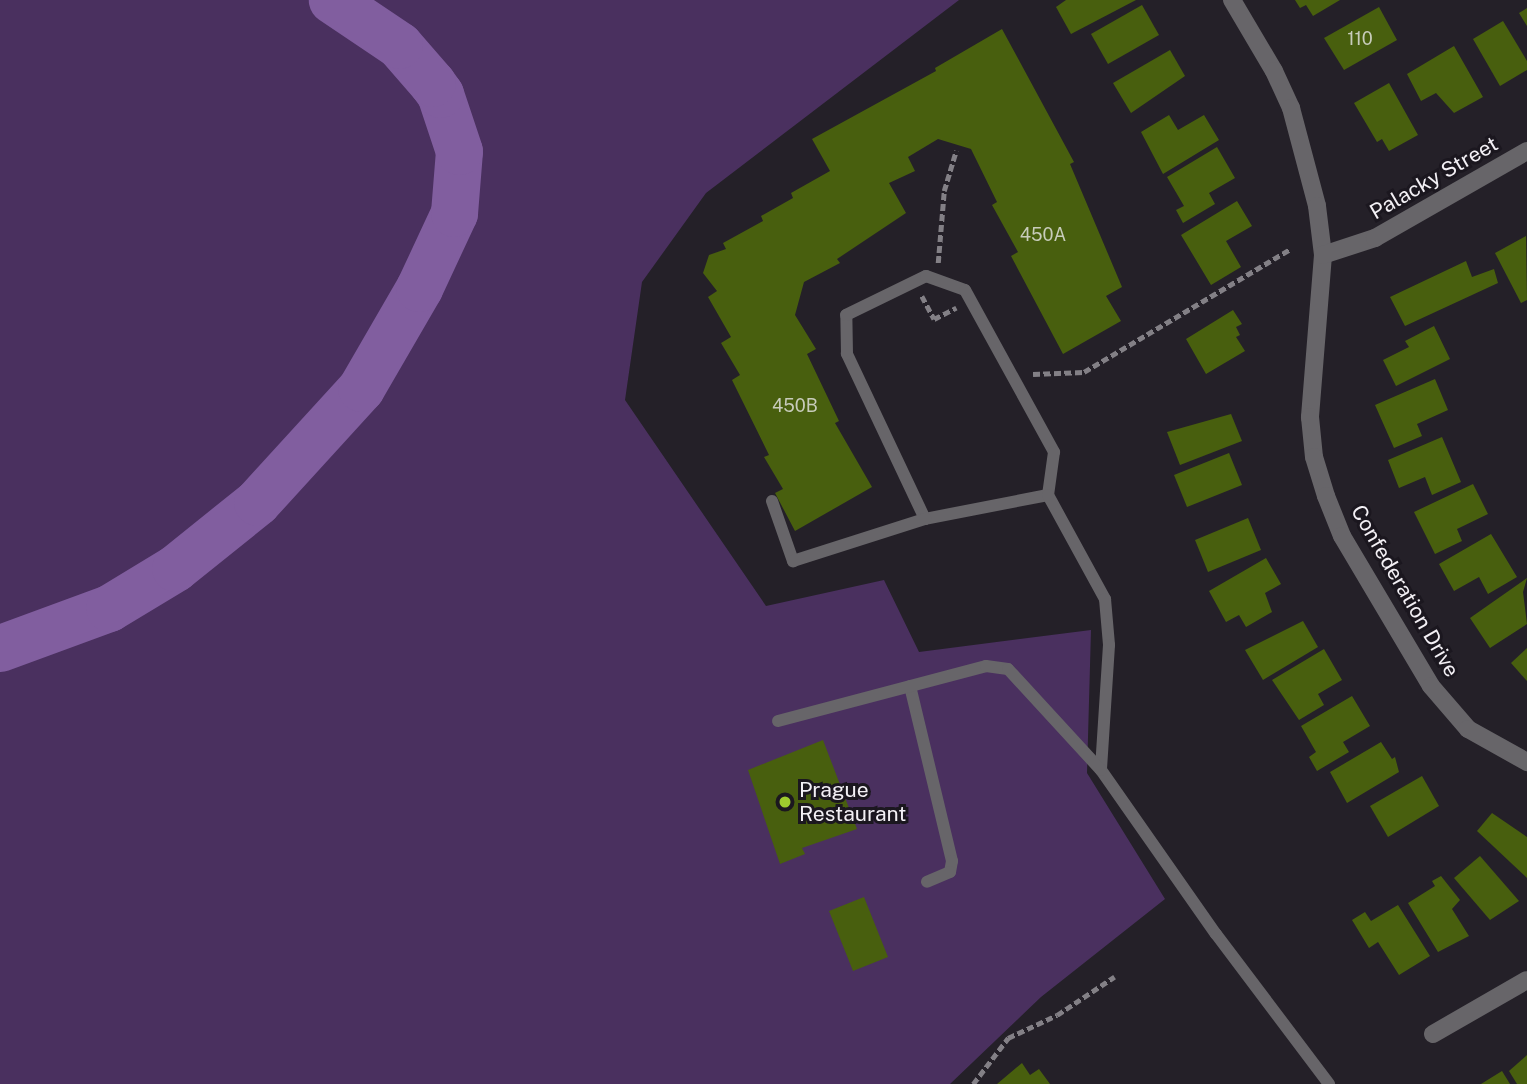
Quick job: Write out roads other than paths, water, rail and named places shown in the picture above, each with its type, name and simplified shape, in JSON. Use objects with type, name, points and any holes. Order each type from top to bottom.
[{"type":"street","name":"Confederation Drive","points":[[1232,0],[1275,71],[1291,108],[1310,171],[1323,255],[1310,417],[1314,457],[1342,536],[1431,686],[1451,710],[1487,744],[1527,762]]},
{"type":"street","name":"Palacky Street","points":[[1323,255],[1375,238],[1527,150]]},
{"type":"street","points":[[1433,1034],[1527,980]]},
{"type":"lane","points":[[925,519],[847,354],[846,316],[926,276],[939,277],[965,290],[1054,452],[1048,495],[1105,599],[1109,645],[1101,770]]},
{"type":"lane","points":[[772,501],[793,561],[925,519],[1048,495]]},
{"type":"lane","points":[[778,721],[986,666],[1008,669],[1101,770],[1216,934],[1329,1084]]},
{"type":"lane","points":[[910,686],[952,861],[950,872],[927,882]]},
{"type":"waterway","points":[[0,648],[109,608],[175,568],[257,502],[361,388],[419,288],[454,213],[459,151],[440,94],[432,83],[399,45],[332,0]]},
{"type":"place","name":"Prague Restaurant","points":[[785,802]]}]
